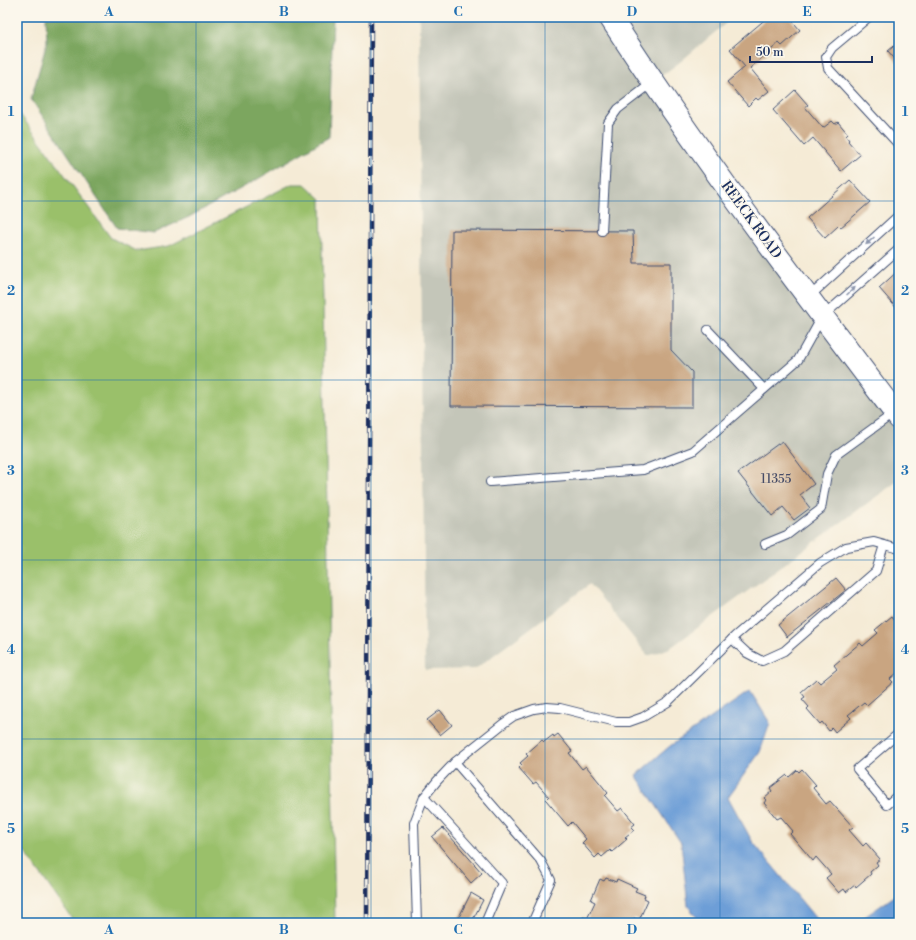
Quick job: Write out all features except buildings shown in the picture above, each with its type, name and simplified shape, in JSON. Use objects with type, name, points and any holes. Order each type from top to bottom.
[{"type":"street","name":"REECK ROAD","points":[[610,17],[652,82],[690,136],[822,317],[897,415]]},
{"type":"lane","points":[[869,17],[832,48],[826,57],[828,68],[899,145]]},
{"type":"lane","points":[[602,231],[608,123],[618,109],[652,82]]},
{"type":"lane","points":[[808,298],[899,215]]},
{"type":"lane","points":[[490,482],[643,470],[693,451],[798,360],[822,317],[899,249]]},
{"type":"lane","points":[[708,330],[764,389]]},
{"type":"lane","points":[[765,544],[787,535],[821,509],[827,474],[836,455],[897,415]]},
{"type":"lane","points":[[417,923],[414,823],[424,797],[455,762],[504,723],[514,716],[547,706],[616,722],[628,722],[643,717],[668,702],[732,639],[820,563],[846,546],[874,542],[899,549]]},
{"type":"lane","points":[[732,639],[747,653],[762,661],[784,651],[876,571],[884,545]]},
{"type":"lane","points":[[899,733],[857,769],[887,805],[899,794]]},
{"type":"lane","points":[[455,762],[541,860],[551,880],[532,923]]},
{"type":"lane","points":[[424,797],[502,883],[486,923]]},
{"type":"shaded area","points":[[419,17],[733,17],[680,62],[653,82],[899,418],[899,480],[670,648],[648,656],[590,584],[475,669],[425,670]]},
{"type":"green space","points":[[46,17],[333,17],[329,137],[251,183],[189,217],[154,233],[117,228],[31,99],[47,42]]},
{"type":"green space","points":[[17,110],[111,238],[137,251],[169,246],[292,184],[305,184],[321,199],[335,923],[75,923],[17,841]]},
{"type":"water","points":[[750,691],[770,723],[760,752],[728,797],[752,841],[817,920],[830,923],[701,923],[688,906],[681,843],[636,775],[670,746]]},
{"type":"water","points":[[899,893],[899,923],[856,923]]},
{"type":"railway","points":[[367,923],[371,17]]}]
